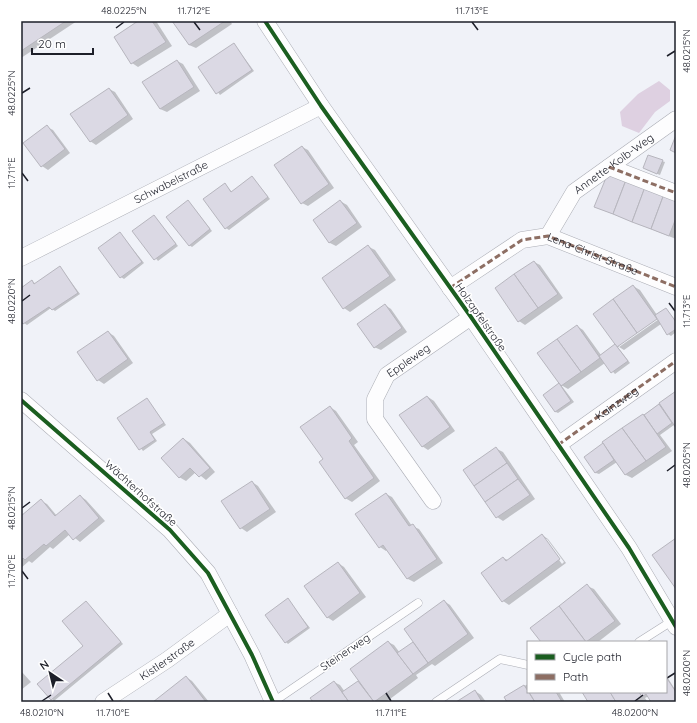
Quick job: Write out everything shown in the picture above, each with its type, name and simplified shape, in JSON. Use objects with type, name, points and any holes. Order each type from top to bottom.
[{"type":"street","name":"Holzapfelstraße","points":[[265,21],[321,106],[471,317],[629,548],[674,624]]},
{"type":"street","name":"Schwabelstraße","points":[[21,258],[321,106]]},
{"type":"street","name":"Annette-Kolb-Weg","points":[[548,236],[574,192],[676,119]]},
{"type":"street","points":[[609,167],[676,193]]},
{"type":"street","name":"Lena-Christ-Straße","points":[[450,288],[522,240],[548,236],[676,287]]},
{"type":"street","name":"Eppleweg","points":[[433,501],[375,419],[375,400],[387,375],[471,317]]},
{"type":"street","name":"Kainzweg","points":[[558,445],[676,361]]},
{"type":"street","name":"Wächterhofstraße","points":[[21,400],[170,530],[208,573],[252,655],[273,702]]},
{"type":"street","name":"Kistlerstraße","points":[[103,702],[167,660],[230,614]]},
{"type":"lane","name":"Steinerweg","points":[[273,702],[418,603]]},
{"type":"lane","points":[[641,641],[674,624]]},
{"type":"lane","points":[[436,702],[500,659],[527,665]]},
{"type":"shaded area","points":[[659,81],[670,90],[670,101],[655,112],[639,133],[622,126],[620,112],[638,94]]},
{"type":"building","points":[[21,21],[66,21],[21,51]]},
{"type":"building","points":[[138,21],[152,21],[166,42],[131,64],[114,37]]},
{"type":"building","points":[[172,21],[225,21],[189,45]]},
{"type":"building","points":[[234,43],[252,70],[216,94],[198,67]]},
{"type":"building","points":[[177,60],[194,87],[160,109],[142,82]]},
{"type":"building","points":[[109,88],[128,115],[90,142],[70,114]]},
{"type":"building","points":[[47,125],[65,149],[41,167],[23,143]]},
{"type":"building","points":[[676,135],[676,153],[670,150]]},
{"type":"building","points":[[302,146],[329,184],[301,204],[274,165]]},
{"type":"building","points":[[648,155],[663,160],[657,174],[643,168]]},
{"type":"building","points":[[608,173],[626,180],[613,214],[594,207]]},
{"type":"building","points":[[252,176],[268,197],[225,229],[203,199],[225,183],[231,192]]},
{"type":"building","points":[[626,180],[645,187],[632,222],[613,214]]},
{"type":"building","points":[[645,187],[664,194],[651,229],[632,222]]},
{"type":"building","points":[[664,194],[676,199],[676,218],[669,236],[651,229]]},
{"type":"building","points":[[188,200],[210,229],[189,246],[166,217]]},
{"type":"building","points":[[340,200],[357,223],[329,243],[313,220]]},
{"type":"building","points":[[154,215],[176,244],[154,260],[132,231]]},
{"type":"building","points":[[120,232],[142,262],[120,278],[98,248]]},
{"type":"building","points":[[368,245],[390,276],[343,309],[322,278]]},
{"type":"building","points":[[534,261],[558,294],[538,308],[514,274]]},
{"type":"building","points":[[60,266],[78,293],[52,310],[49,307],[23,324],[21,321],[21,288],[32,280],[34,284]]},
{"type":"building","points":[[514,274],[538,308],[518,322],[495,288]]},
{"type":"building","points":[[633,285],[657,319],[637,333],[613,299]]},
{"type":"building","points":[[613,299],[637,333],[617,347],[593,314]]},
{"type":"building","points":[[385,304],[402,328],[374,348],[357,324]]},
{"type":"building","points":[[666,308],[676,322],[676,329],[667,335],[655,315]]},
{"type":"building","points":[[577,325],[600,358],[581,372],[557,339]]},
{"type":"building","points":[[108,331],[128,359],[97,381],[77,352]]},
{"type":"building","points":[[557,339],[581,372],[561,386],[537,353]]},
{"type":"building","points":[[615,344],[628,361],[611,373],[599,356]]},
{"type":"building","points":[[559,383],[571,401],[555,412],[543,395]]},
{"type":"building","points":[[676,391],[676,428],[659,403]]},
{"type":"building","points":[[427,396],[450,427],[422,447],[399,415]]},
{"type":"building","points":[[147,398],[164,423],[150,432],[155,440],[139,450],[117,418]]},
{"type":"building","points":[[659,404],[672,423],[657,434],[644,415]]},
{"type":"building","points":[[330,406],[352,438],[349,441],[374,478],[345,499],[319,462],[323,459],[300,427]]},
{"type":"building","points":[[643,414],[666,447],[646,461],[622,428]]},
{"type":"building","points":[[622,428],[646,461],[625,475],[602,442]]},
{"type":"building","points":[[183,438],[210,468],[199,477],[190,468],[179,478],[161,458]]},
{"type":"building","points":[[603,443],[614,460],[595,473],[584,457]]},
{"type":"building","points":[[496,447],[507,463],[474,486],[463,470]]},
{"type":"building","points":[[507,463],[518,479],[485,502],[474,486]]},
{"type":"building","points":[[518,479],[530,495],[496,518],[485,502]]},
{"type":"building","points":[[252,481],[270,509],[240,529],[221,501]]},
{"type":"building","points":[[386,493],[409,526],[413,524],[437,559],[407,579],[383,545],[379,548],[355,514]]},
{"type":"building","points":[[80,495],[99,518],[73,540],[65,530],[46,546],[44,544],[25,560],[23,558],[21,560],[21,516],[41,499],[55,516]]},
{"type":"building","points":[[542,534],[560,559],[502,602],[481,573],[503,557],[506,561]]},
{"type":"building","points":[[676,538],[676,589],[652,555]]},
{"type":"building","points":[[338,562],[360,593],[327,618],[304,586]]},
{"type":"building","points":[[587,584],[615,621],[585,641],[559,606]]},
{"type":"building","points":[[288,598],[308,627],[285,643],[265,615]]},
{"type":"building","points":[[444,600],[468,634],[428,663],[404,629]]},
{"type":"building","points":[[86,601],[121,642],[51,700],[37,684],[83,646],[62,621]]},
{"type":"building","points":[[559,606],[585,641],[540,641],[530,628]]},
{"type":"building","points":[[388,641],[413,674],[374,702],[350,669]]},
{"type":"building","points":[[413,642],[428,663],[413,674],[397,653]]},
{"type":"building","points":[[186,676],[206,702],[153,702]]},
{"type":"building","points":[[667,678],[676,692],[676,702],[651,702],[646,694],[642,697],[640,693],[667,693]]},
{"type":"building","points":[[334,681],[349,702],[313,702],[310,698]]},
{"type":"building","points":[[358,681],[374,702],[349,702],[342,692]]},
{"type":"building","points":[[524,685],[527,693],[529,693],[535,702],[507,702],[504,697]]},
{"type":"building","points":[[475,690],[482,702],[456,702]]},
{"type":"building","points":[[530,693],[557,693],[562,702],[535,702]]},
{"type":"building","points":[[583,693],[611,693],[616,702],[588,702]]},
{"type":"building","points":[[611,693],[640,693],[642,697],[633,702],[616,702]]},
{"type":"marked path","points":[[609,167],[676,193]]},
{"type":"marked path","points":[[450,288],[522,240],[548,236],[676,287]]},
{"type":"marked path","points":[[558,445],[676,361]]},
{"type":"cycle path","points":[[265,21],[321,106],[471,317],[629,548],[676,627]]},
{"type":"cycle path","points":[[21,400],[170,530],[208,573],[252,655],[273,702]]}]
